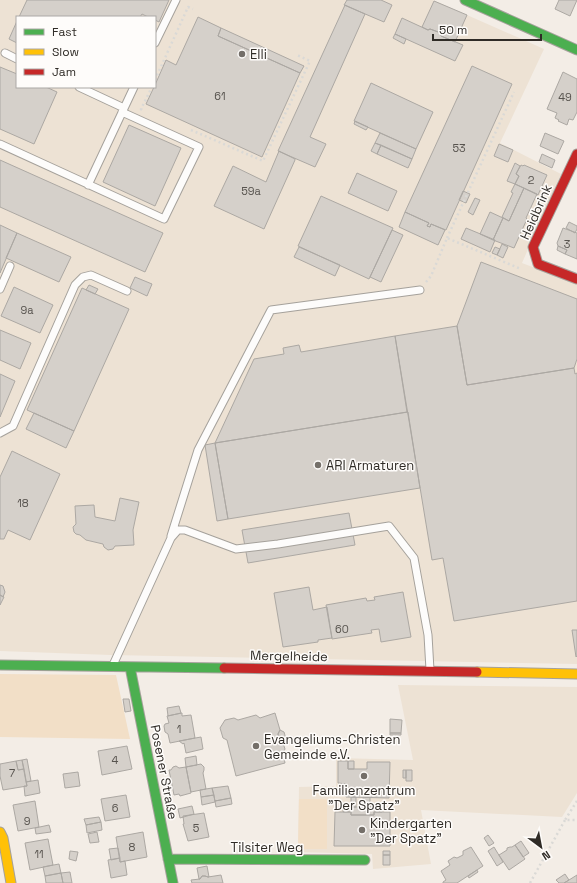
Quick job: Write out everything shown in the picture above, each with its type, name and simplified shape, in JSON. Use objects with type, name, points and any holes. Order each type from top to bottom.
[{"type":"street","points":[[465,0],[577,50]]},
{"type":"street","name":"Heidbrink","points":[[577,154],[533,247],[538,264],[577,279]]},
{"type":"street","name":"Mergelheide","points":[[0,665],[577,674]]},
{"type":"street","name":"Posener Straße","points":[[130,667],[172,883]]},
{"type":"street","points":[[0,832],[3,838],[11,883]]},
{"type":"street","name":"Tilsiter Weg","points":[[168,859],[365,860]]},
{"type":"lane","points":[[156,41],[176,0]]},
{"type":"lane","points":[[5,53],[16,58]]},
{"type":"lane","points":[[0,144],[164,219],[199,147],[81,88]]},
{"type":"lane","points":[[88,185],[134,88]]},
{"type":"lane","points":[[0,289],[10,266]]},
{"type":"lane","points":[[0,433],[13,426],[75,285],[83,277],[91,275],[127,291]]},
{"type":"lane","points":[[112,667],[171,538],[198,450],[272,310],[420,290]]},
{"type":"lane","points":[[171,538],[178,530],[185,530],[236,549],[278,544],[389,526],[414,558],[428,635],[431,672]]},
{"type":"path","points":[[156,78],[188,7],[192,9]]},
{"type":"path","points":[[184,127],[263,161],[310,61],[297,55]]},
{"type":"path","points":[[149,112],[141,109],[152,88]]},
{"type":"path","points":[[420,290],[431,276],[514,92]]},
{"type":"path","points":[[448,238],[527,271]]},
{"type":"path","points":[[530,883],[577,801]]},
{"type":"path","points":[[566,820],[577,820]]},
{"type":"shaded area","points":[[0,0],[433,0],[544,49],[500,143],[561,174],[522,263],[577,284],[577,664],[111,655],[0,651]]},
{"type":"shaded area","points":[[0,674],[116,675],[130,739],[0,737]]},
{"type":"shaded area","points":[[398,685],[577,687],[577,793],[562,817],[421,810],[431,864],[373,869],[372,854],[298,852],[299,787],[336,786],[336,758],[413,760]]},
{"type":"shaded area","points":[[299,799],[327,799],[327,849],[298,849]]},
{"type":"building","points":[[27,0],[169,0],[159,22],[156,20],[156,16],[146,16],[142,14],[141,16],[19,16]]},
{"type":"building","points":[[347,0],[381,0],[392,5],[384,22],[344,5]]},
{"type":"building","points":[[559,0],[577,0],[570,16],[555,9]]},
{"type":"building","points":[[434,1],[467,15],[455,42],[441,36],[441,33],[422,27]]},
{"type":"building","points":[[345,5],[365,14],[310,137],[326,144],[315,167],[278,151]]},
{"type":"building","points":[[198,17],[221,28],[218,36],[300,73],[262,157],[146,104],[154,88],[156,88],[156,83],[166,60],[176,65]]},
{"type":"building","points":[[402,18],[428,30],[430,29],[441,33],[441,36],[463,45],[455,61],[395,34]]},
{"type":"building","points":[[16,23],[16,42],[9,39]]},
{"type":"building","points":[[221,28],[304,66],[300,73],[218,36]]},
{"type":"building","points":[[395,34],[406,39],[404,44],[393,38]]},
{"type":"building","points":[[472,66],[512,84],[446,230],[431,224],[430,227],[427,226],[429,223],[405,212]]},
{"type":"building","points":[[0,67],[16,74],[16,88],[48,88],[57,92],[34,144],[0,129]]},
{"type":"building","points":[[563,72],[577,79],[577,112],[573,120],[569,119],[567,125],[555,118],[557,113],[547,109]]},
{"type":"building","points":[[371,83],[433,112],[416,149],[354,121]]},
{"type":"building","points":[[355,121],[368,127],[366,130],[354,124]]},
{"type":"building","points":[[129,125],[181,148],[155,206],[103,182]]},
{"type":"building","points":[[380,133],[416,149],[412,159],[375,143]]},
{"type":"building","points":[[545,133],[564,141],[558,154],[540,146]]},
{"type":"building","points":[[375,143],[381,145],[377,154],[371,151]]},
{"type":"building","points":[[499,144],[513,150],[508,162],[494,156]]},
{"type":"building","points":[[381,145],[412,159],[408,168],[377,154]]},
{"type":"building","points":[[279,151],[295,160],[264,229],[214,206],[233,166],[266,182]]},
{"type":"building","points":[[542,154],[555,160],[552,168],[539,162]]},
{"type":"building","points":[[0,160],[163,233],[145,272],[0,207]]},
{"type":"building","points":[[515,163],[520,166],[516,174],[519,176],[515,184],[507,181]]},
{"type":"building","points":[[521,165],[547,175],[538,195],[515,184],[519,176],[516,174]]},
{"type":"building","points":[[357,173],[397,191],[388,211],[348,193]]},
{"type":"building","points":[[515,184],[524,188],[509,221],[502,217],[513,193],[511,192]]},
{"type":"building","points":[[524,188],[537,194],[514,248],[493,240],[503,218],[509,221]]},
{"type":"building","points":[[463,191],[470,194],[466,203],[459,200]]},
{"type":"building","points":[[321,196],[393,228],[369,279],[298,246]]},
{"type":"building","points":[[475,198],[480,200],[473,215],[468,212]]},
{"type":"building","points":[[405,212],[429,223],[427,226],[430,227],[431,224],[445,230],[438,245],[399,227]]},
{"type":"building","points":[[490,212],[503,218],[493,240],[480,234]]},
{"type":"building","points":[[569,222],[577,226],[575,233],[566,228]]},
{"type":"building","points":[[0,225],[17,233],[0,273]]},
{"type":"building","points":[[466,228],[495,240],[490,252],[461,239]]},
{"type":"building","points":[[563,228],[577,233],[577,259],[565,254],[567,250],[558,246],[557,243]]},
{"type":"building","points":[[392,230],[403,235],[381,282],[370,277]]},
{"type":"building","points":[[17,233],[71,257],[59,282],[6,258]]},
{"type":"building","points":[[502,244],[508,247],[503,258],[497,255]]},
{"type":"building","points":[[558,246],[567,250],[565,254],[557,250]]},
{"type":"building","points":[[299,247],[340,265],[335,276],[294,257]]},
{"type":"building","points":[[495,247],[500,249],[497,255],[492,253]]},
{"type":"building","points":[[481,262],[577,299],[577,359],[574,368],[467,385],[457,326]]},
{"type":"building","points":[[135,277],[152,284],[147,296],[130,288]]},
{"type":"building","points":[[89,285],[98,289],[95,294],[86,290]]},
{"type":"building","points":[[14,287],[53,305],[40,333],[1,316]]},
{"type":"building","points":[[82,288],[129,309],[74,431],[27,410]]},
{"type":"building","points":[[457,326],[467,385],[574,368],[575,374],[577,373],[577,601],[454,621],[443,558],[432,560],[395,336]]},
{"type":"building","points":[[0,330],[31,343],[20,369],[0,360]]},
{"type":"building","points":[[395,336],[407,412],[215,443],[254,359],[284,354],[283,348],[299,345],[301,352]]},
{"type":"building","points":[[0,374],[15,381],[0,417]]},
{"type":"building","name":"ARI Armaturen","points":[[408,412],[420,488],[228,519],[215,443]]},
{"type":"building","points":[[34,413],[74,431],[66,448],[26,429]]},
{"type":"building","points":[[215,443],[228,519],[217,521],[205,445]]},
{"type":"building","points":[[12,451],[60,474],[30,540],[8,530],[4,539],[0,539],[0,477]]},
{"type":"building","points":[[120,498],[139,502],[133,530],[134,545],[115,546],[113,549],[108,550],[103,544],[86,540],[74,532],[73,527],[76,524],[75,506],[94,505],[95,517],[115,521]]},
{"type":"building","points":[[349,513],[355,545],[248,563],[242,530]]},
{"type":"building","points":[[0,585],[3,586],[5,592],[3,597],[0,595]]},
{"type":"building","points":[[309,587],[313,610],[327,607],[332,638],[318,640],[318,642],[283,647],[274,593]]},
{"type":"building","points":[[403,592],[411,637],[381,642],[379,629],[371,630],[372,633],[332,639],[326,605],[366,598],[367,601],[375,600],[374,597]]},
{"type":"building","points":[[0,595],[4,597],[0,605]]},
{"type":"building","points":[[572,630],[577,630],[576,657]]},
{"type":"building","points":[[123,699],[129,699],[131,711],[125,712]]},
{"type":"building","points":[[179,706],[181,713],[168,716],[167,708]]},
{"type":"building","points":[[182,713],[182,716],[191,715],[195,738],[170,743],[164,726],[165,724],[169,723],[167,716]]},
{"type":"building","name":"Evangeliums-Christen Gemeinde e.V.","points":[[275,713],[280,730],[278,734],[279,740],[283,743],[285,749],[283,753],[285,763],[236,776],[227,740],[223,738],[220,728],[225,720],[234,718],[238,720],[256,715],[260,718]]},
{"type":"building","points":[[390,719],[402,720],[401,733],[390,733]]},
{"type":"building","points":[[280,730],[284,732],[286,739],[283,743],[279,740],[278,734]]},
{"type":"building","points":[[390,733],[401,733],[401,735],[390,735]]},
{"type":"building","points":[[201,737],[203,749],[186,753],[184,743],[183,744],[179,741]]},
{"type":"building","points":[[127,746],[132,769],[102,775],[98,751]]},
{"type":"building","points":[[196,756],[197,765],[186,767],[185,758]]},
{"type":"building","points":[[27,759],[31,781],[26,782],[22,760]]},
{"type":"building","points":[[22,760],[24,769],[18,770],[16,761]]},
{"type":"building","points":[[16,761],[18,770],[24,769],[27,786],[3,790],[0,776],[0,764]]},
{"type":"building","name":"Familienzentrum \"Der Spatz\"","points":[[338,761],[348,761],[348,769],[367,769],[367,762],[390,762],[389,798],[346,797],[347,784],[338,783]]},
{"type":"building","points":[[348,761],[354,761],[354,769],[348,769]]},
{"type":"building","points":[[201,764],[204,767],[203,773],[206,789],[191,792],[186,767]]},
{"type":"building","points":[[176,766],[179,768],[186,767],[191,793],[180,796],[179,794],[174,795],[169,770]]},
{"type":"building","points":[[403,770],[406,770],[406,778],[403,778]]},
{"type":"building","points":[[406,770],[412,770],[412,781],[406,781]]},
{"type":"building","points":[[78,772],[80,786],[65,788],[63,774]]},
{"type":"building","points":[[38,780],[40,793],[25,796],[24,786],[27,786],[26,782]]},
{"type":"building","points":[[228,786],[231,798],[215,801],[212,788]]},
{"type":"building","points":[[212,788],[214,795],[201,797],[200,790]]},
{"type":"building","points":[[126,795],[130,817],[105,821],[101,799]]},
{"type":"building","points":[[214,795],[215,802],[202,805],[201,797]]},
{"type":"building","points":[[351,797],[356,797],[356,807],[351,807]]},
{"type":"building","points":[[363,797],[370,797],[370,807],[363,807]]},
{"type":"building","points":[[231,798],[232,804],[216,807],[215,801]]},
{"type":"building","points":[[35,801],[39,827],[18,831],[13,805]]},
{"type":"building","points":[[192,806],[194,814],[180,818],[178,809]]},
{"type":"building","points":[[343,807],[382,807],[382,812],[374,812],[374,815],[351,815],[351,812],[343,812]]},
{"type":"building","name":"Kindergarten \"Der Spatz\"","points":[[335,812],[351,812],[351,815],[374,815],[374,812],[390,812],[390,846],[334,846]]},
{"type":"building","points":[[204,813],[209,837],[188,841],[183,824],[183,816]]},
{"type":"building","points":[[99,817],[101,822],[86,825],[84,819]]},
{"type":"building","points":[[101,822],[102,830],[87,833],[86,825]]},
{"type":"building","points":[[49,825],[51,832],[36,834],[35,828]]},
{"type":"building","points":[[97,832],[99,842],[90,843],[88,834]]},
{"type":"building","points":[[143,832],[147,857],[120,862],[116,837]]},
{"type":"building","points":[[488,835],[494,843],[489,846],[484,838]]},
{"type":"building","points":[[48,839],[53,865],[30,870],[25,843]]},
{"type":"building","points":[[521,841],[529,853],[523,857],[515,845]]},
{"type":"building","points":[[515,845],[525,859],[509,870],[499,855],[507,850],[507,848]]},
{"type":"building","points":[[471,847],[483,866],[457,883],[443,883],[446,880],[441,871],[450,865],[448,861],[454,857],[457,858],[463,855],[463,851]]},
{"type":"building","points":[[494,847],[503,862],[497,866],[488,851]]},
{"type":"building","points":[[118,848],[120,858],[111,860],[109,849]]},
{"type":"building","points":[[70,851],[78,852],[76,861],[69,859]]},
{"type":"building","points":[[383,851],[390,851],[390,855],[383,855]]},
{"type":"building","points":[[383,855],[390,855],[390,865],[383,865]]},
{"type":"building","points":[[120,858],[120,862],[125,861],[127,875],[111,878],[108,860]]},
{"type":"building","points":[[59,864],[61,873],[45,876],[43,867]]},
{"type":"building","points":[[207,866],[209,877],[202,876],[199,879],[197,868]]},
{"type":"building","points":[[477,870],[478,872],[469,878],[468,876]]},
{"type":"building","points":[[70,872],[72,883],[63,883],[61,873]]},
{"type":"building","points":[[61,873],[63,883],[46,883],[45,876]]},
{"type":"building","points":[[565,874],[569,880],[564,883],[559,883],[556,880]]},
{"type":"building","points":[[221,875],[223,883],[192,883],[191,880],[200,879],[202,876],[208,877]]},
{"type":"building","points":[[577,875],[577,883],[564,883],[569,880]]},
{"type":"traffic: fast","points":[[465,0],[577,50]]},
{"type":"traffic: fast","points":[[0,665],[224,668]]},
{"type":"traffic: fast","points":[[130,667],[173,883]]},
{"type":"traffic: fast","points":[[168,859],[365,860]]},
{"type":"traffic: slow","points":[[477,672],[577,674]]},
{"type":"traffic: slow","points":[[0,832],[3,838],[11,883]]},
{"type":"traffic: jam","points":[[577,154],[533,247],[538,264],[577,279]]},
{"type":"traffic: jam","points":[[224,668],[477,672]]},
{"type":"place","name":"Elli","points":[[242,54]]},
{"type":"place","name":"ARI Armaturen","points":[[318,465]]},
{"type":"place","name":"Evangeliums-Christen Gemeinde e.V.","points":[[256,746]]},
{"type":"place","name":"Familienzentrum \"Der Spatz\"","points":[[364,776]]},
{"type":"place","name":"Kindergarten \"Der Spatz\"","points":[[362,830]]}]
